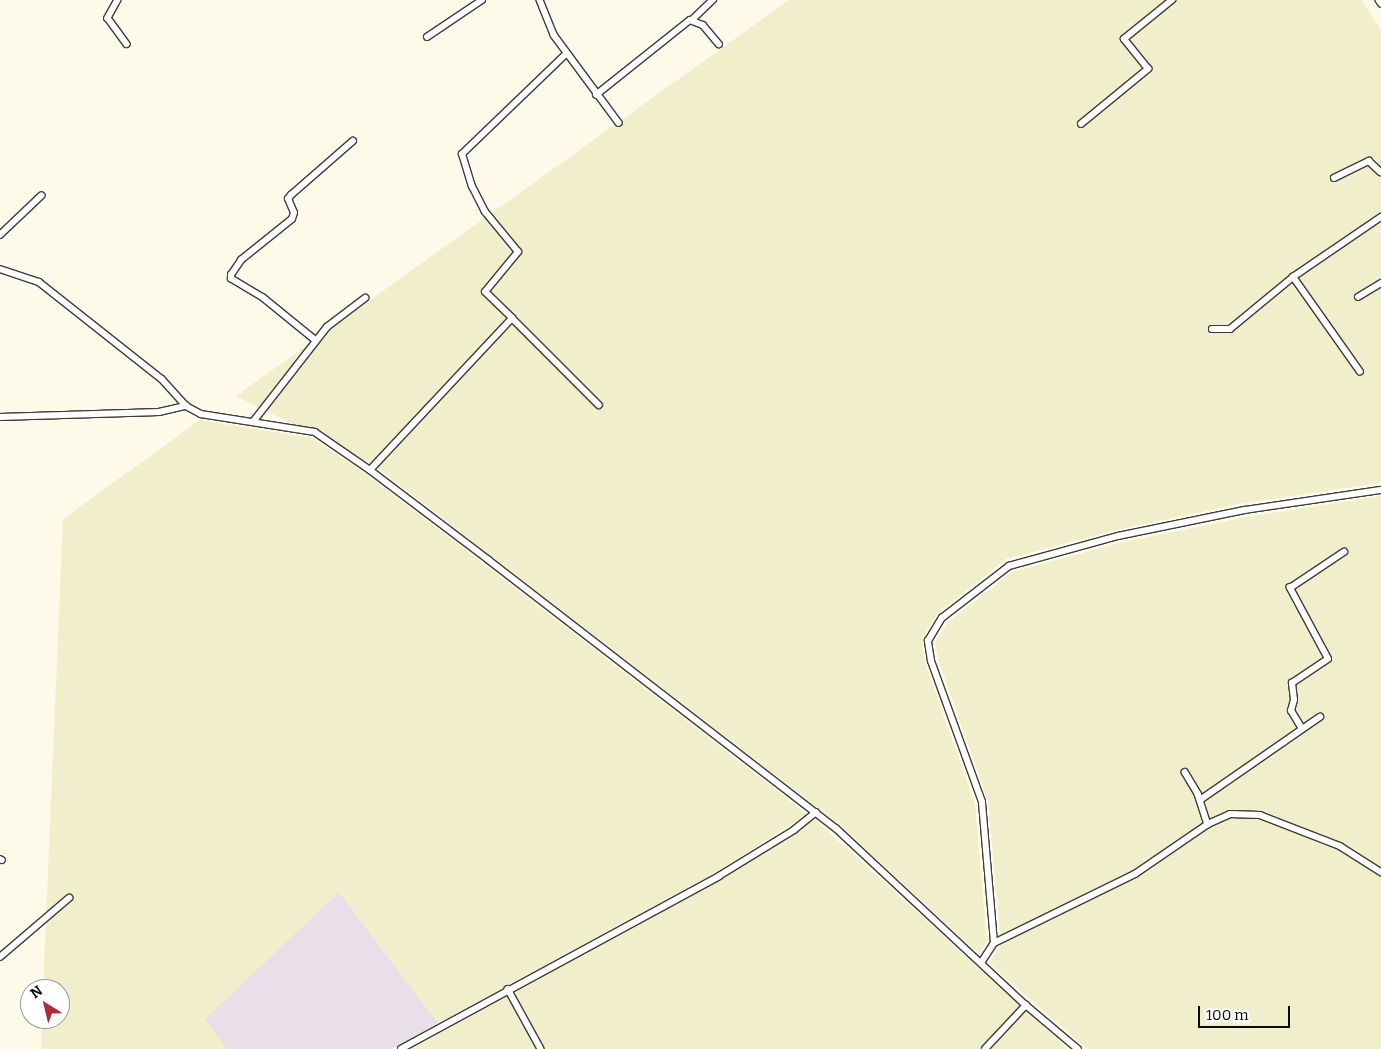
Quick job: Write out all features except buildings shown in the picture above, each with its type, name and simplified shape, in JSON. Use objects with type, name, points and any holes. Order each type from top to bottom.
[{"type":"street","points":[[118,0],[108,18],[128,44]]},
{"type":"street","points":[[427,37],[482,0]]},
{"type":"street","points":[[540,0],[554,35],[566,54],[618,123]]},
{"type":"street","points":[[596,95],[692,20],[713,0]]},
{"type":"street","points":[[1081,124],[1148,69],[1124,38],[1172,0]]},
{"type":"street","points":[[692,20],[703,24],[719,44]]},
{"type":"street","points":[[566,54],[462,154],[472,187],[485,212],[518,252],[499,271],[485,292],[599,405]]},
{"type":"street","points":[[316,341],[263,298],[231,279],[231,274],[241,260],[292,219],[294,214],[288,199],[291,195],[353,141]]},
{"type":"street","points":[[1334,178],[1369,161],[1381,172]]},
{"type":"street","points":[[0,235],[41,196]]},
{"type":"street","points":[[1212,329],[1230,329],[1293,277],[1381,217]]},
{"type":"street","points":[[0,269],[39,282],[162,379],[186,406],[201,414],[315,432],[370,470],[816,812],[1026,1005],[1078,1049]]},
{"type":"street","points":[[1293,277],[1360,372]]},
{"type":"street","points":[[1358,297],[1381,283]]},
{"type":"street","points":[[253,422],[333,321],[365,298]]},
{"type":"street","points":[[370,470],[512,318]]},
{"type":"street","points":[[0,417],[159,412],[186,406]]},
{"type":"street","points":[[994,943],[982,802],[931,661],[928,641],[942,618],[1009,566],[1136,532],[1245,510],[1381,490]]},
{"type":"street","points":[[1302,729],[1290,711],[1294,700],[1292,683],[1328,659],[1290,588],[1344,552]]},
{"type":"street","points":[[1200,800],[1320,717]]},
{"type":"street","points":[[1185,772],[1200,800],[1208,824]]},
{"type":"street","points":[[401,1049],[508,989],[719,876],[794,830],[816,812]]},
{"type":"street","points":[[981,964],[994,943],[1135,874],[1208,824],[1230,814],[1260,815],[1340,846],[1381,872]]},
{"type":"street","points":[[0,957],[69,898]]},
{"type":"street","points":[[508,989],[541,1049]]},
{"type":"street","points":[[985,1049],[1026,1005]]},
{"type":"shaded area","points":[[789,0],[1361,0],[1381,30],[1381,483],[1244,503],[1116,530],[1006,559],[937,614],[921,640],[925,663],[975,804],[987,941],[979,954],[839,824],[374,465],[236,396]]},
{"type":"shaded area","points":[[200,420],[312,438],[367,475],[807,814],[716,872],[438,1023],[339,892],[205,1019],[227,1049],[41,1049],[42,1029],[70,1029],[70,979],[43,979],[63,519]]},
{"type":"shaded area","points":[[1381,496],[1381,1049],[1087,1049],[989,963],[1001,944],[988,801],[938,659],[935,643],[947,623],[1012,572],[1119,543],[1246,517]]},
{"type":"shaded area","points":[[814,819],[1068,1049],[411,1049],[721,880]]},
{"type":"shaded area","points":[[339,892],[438,1023],[392,1049],[227,1049],[204,1019]]}]
